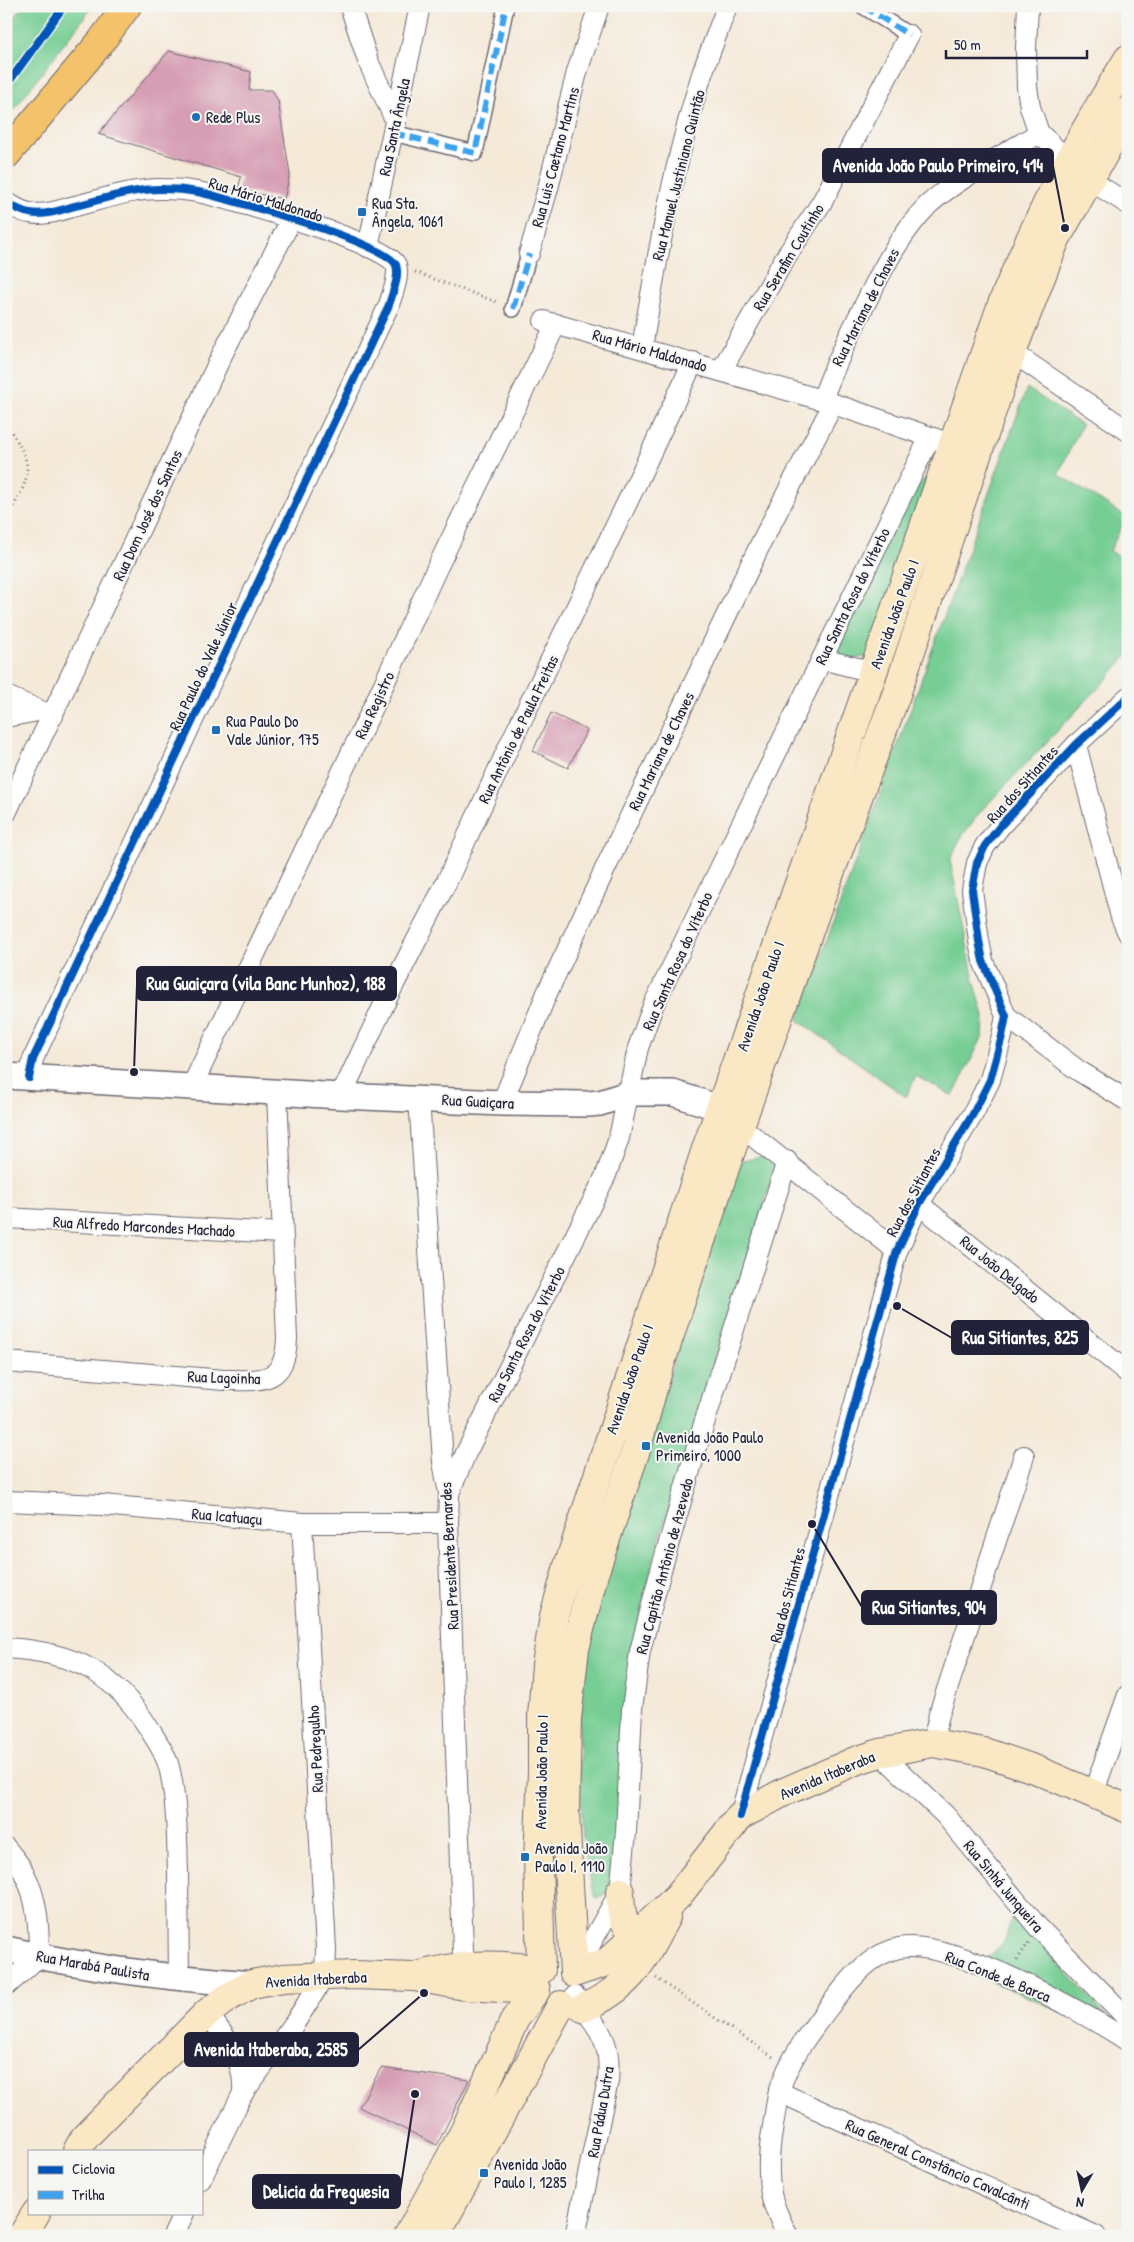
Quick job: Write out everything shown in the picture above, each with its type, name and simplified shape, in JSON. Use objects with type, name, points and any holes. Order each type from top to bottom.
[{"type":"main road","points":[[6,155],[100,43],[127,6]]},
{"type":"main road","name":"Avenida João Paulo I","points":[[573,1996],[565,1812],[567,1719],[575,1649],[592,1582],[636,1450],[730,1118],[873,672],[942,441],[1025,249],[1068,160],[1128,59]]},
{"type":"main road","name":"Avenida João Paulo I","points":[[539,1980],[538,1858],[542,1772],[542,1716],[546,1665],[554,1616],[587,1505],[730,1118],[815,914],[897,692],[1012,352],[1055,241],[1088,179],[1128,111]]},
{"type":"main road","points":[[942,441],[960,449],[961,456],[948,502],[952,530]]},
{"type":"main road","name":"Avenida Itaberaba","points":[[573,1996],[615,1992],[625,1984],[638,1967],[678,1896],[740,1816],[784,1792],[855,1760],[880,1753],[933,1743],[960,1747],[1011,1760],[1128,1808]]},
{"type":"main road","points":[[620,1892],[622,1915],[626,1925],[634,1930],[641,1930]]},
{"type":"main road","name":"Avenida Itaberaba","points":[[573,1996],[678,1896]]},
{"type":"main road","points":[[408,2236],[465,2130],[515,2019],[547,1966],[561,1964],[567,1966],[573,1996],[436,2236]]},
{"type":"main road","name":"Avenida Itaberaba","points":[[77,2150],[85,2137],[207,2013],[227,1998],[252,1984],[283,1978],[325,1975],[464,1976],[539,1980]]},
{"type":"main road","points":[[539,1980],[544,2002],[550,2005],[573,1996]]},
{"type":"main road","points":[[22,2236],[35,2214]]},
{"type":"street","points":[[350,6],[368,61],[394,127],[475,153],[506,6]]},
{"type":"street","name":"Rua Santa Ângela","points":[[368,247],[420,6]]},
{"type":"street","name":"Rua Luis Caetano Martins","points":[[513,309],[548,188],[577,72],[600,6]]},
{"type":"street","name":"Rua Manuel Justiniano Quintão","points":[[642,348],[658,250],[677,169],[702,75],[727,6]]},
{"type":"street","points":[[863,6],[909,35]]},
{"type":"street","points":[[1028,6],[1027,87],[1030,107],[1039,133],[1088,179],[1128,204]]},
{"type":"street","name":"Rua Serafim Coutinho","points":[[721,371],[785,258],[822,202],[909,35]]},
{"type":"street","name":"Rua Mariana de Chaves","points":[[502,1103],[547,993],[827,402],[833,372],[858,318],[902,236],[929,205],[954,186],[1039,133]]},
{"type":"street","name":"Rua Mário Maldonado","points":[[6,202],[21,211],[32,214],[55,212],[128,193],[162,189],[196,192],[292,218],[380,252],[393,260],[396,265]]},
{"type":"street","name":"Rua Dom José dos Santos","points":[[6,813],[46,713],[222,355],[292,218]]},
{"type":"street","name":"Rua Paulo do Vale Júnior","points":[[18,1077],[33,1059],[388,305],[397,275],[396,265]]},
{"type":"street","name":"Rua Mário Maldonado","points":[[550,322],[827,402],[942,441]]},
{"type":"street","name":"Rua Registro","points":[[192,1086],[377,699],[550,322]]},
{"type":"street","points":[[1012,352],[1128,431]]},
{"type":"street","name":"Rua Antônio de Paula Freitas","points":[[341,1096],[388,996],[447,881],[510,744],[693,362]]},
{"type":"street","name":"Rua Santa Rosa do Viterbo","points":[[449,1493],[466,1453],[606,1175],[619,1138],[638,1048],[653,1006],[822,659],[942,441]]},
{"type":"street","points":[[822,659],[873,672]]},
{"type":"street","points":[[6,696],[46,713]]},
{"type":"street","name":"Rua dos Sitiantes","points":[[740,1816],[897,1251],[919,1204],[973,1114],[990,1080],[1006,1016],[983,961],[979,941],[972,890],[977,864],[985,846],[1002,825],[1076,745],[1128,697]]},
{"type":"street","points":[[6,717],[46,713]]},
{"type":"street","points":[[1076,745],[1121,917],[1128,933]]},
{"type":"street","points":[[1006,1016],[1079,1071],[1128,1101]]},
{"type":"street","name":"Rua Guaiçara","points":[[18,1077],[341,1096],[502,1103],[588,1104],[600,1103],[630,1093],[673,1093],[690,1098],[730,1118],[897,1251]]},
{"type":"street","name":"Rua Lagoinha","points":[[6,1362],[224,1380],[270,1378],[280,1370],[286,1351],[277,1091]]},
{"type":"street","name":"Rua Presidente Bernardes","points":[[419,1098],[443,1462],[449,1493],[448,1523],[464,1976]]},
{"type":"street","name":"Rua Capitão Antônio de Azevedo","points":[[573,1996],[620,1892],[625,1847],[632,1709],[640,1651],[660,1570],[787,1162]]},
{"type":"street","name":"Rua João Delgado","points":[[919,1204],[1128,1373]]},
{"type":"street","name":"Rua Alfredo Marcondes Machado","points":[[6,1218],[282,1233]]},
{"type":"street","points":[[933,1743],[939,1714],[1024,1456]]},
{"type":"street","name":"Rua Icatuaçu","points":[[6,1501],[102,1505],[302,1523],[448,1523]]},
{"type":"street","name":"Rua Pedregulho","points":[[302,1523],[326,1949],[325,1975]]},
{"type":"street","points":[[6,1648],[36,1650],[64,1657],[85,1665],[105,1676],[139,1712],[160,1747],[170,1769],[175,1799],[179,1979],[200,2000],[207,2013],[232,2046],[244,2076],[244,2093]]},
{"type":"street","points":[[1092,1794],[1128,1694]]},
{"type":"street","name":"Rua Sinhá Junqueira","points":[[880,1753],[945,1815],[1037,1926],[1128,2019]]},
{"type":"street","points":[[6,1848],[24,1872],[34,1900],[39,1927],[39,1956],[6,1986]]},
{"type":"street","name":"Rua Conde de Barca","points":[[788,2236],[777,2214],[771,2194],[769,2148],[779,2092],[808,2035],[841,1991],[859,1970],[872,1960],[898,1948],[930,1950],[966,1960],[1054,1998],[1128,2041]]},
{"type":"street","name":"Rua Marabá Paulista","points":[[6,1949],[67,1963],[179,1979],[252,1984]]},
{"type":"street","points":[[202,2177],[244,2093],[325,1975]]},
{"type":"street","name":"Rua Pádua Dutra","points":[[573,1996],[606,2040],[610,2061],[608,2081],[575,2236]]},
{"type":"street","points":[[232,2046],[255,2053],[271,2052],[276,2048]]},
{"type":"street","name":"Rua General Constâncio Cavalcânti","points":[[779,2092],[1096,2236]]},
{"type":"street","points":[[173,2236],[184,2214]]},
{"type":"path","points":[[396,265],[513,309]]},
{"type":"path","points":[[6,424],[22,447],[28,465],[26,480],[21,494],[6,518]]},
{"type":"path","points":[[998,1973],[1012,1964],[1022,1954],[1037,1926]]},
{"type":"path","points":[[638,1967],[790,2069]]},
{"type":"green space","points":[[23,6],[93,6],[6,120],[6,28]]},
{"type":"green space","points":[[1027,388],[1082,425],[1058,474],[1126,517],[1110,551],[1128,561],[1128,654],[1106,680],[981,811],[960,839],[950,860],[974,980],[984,1016],[983,1036],[953,1096],[916,1076],[906,1097],[798,1020]]},
{"type":"green space","points":[[953,445],[879,654],[824,665],[910,496]]},
{"type":"green space","points":[[765,1156],[775,1166],[654,1557],[642,1606],[616,1889],[596,1898],[589,1877],[583,1838],[579,1765],[579,1705],[595,1608],[738,1162]]},
{"type":"green space","points":[[1013,1914],[1128,2040],[972,1973],[1004,1942]]},
{"type":"building","name":"Rede Plus","points":[[169,51],[251,72],[249,90],[272,90],[278,101],[290,174],[284,199],[238,190],[241,177],[98,134]]},
{"type":"building","points":[[551,713],[587,730],[568,768],[533,751]]},
{"type":"building","points":[[381,2068],[469,2080],[437,2145],[359,2107]]},
{"type":"marked path","points":[[393,133],[475,153],[506,6]]},
{"type":"marked path","points":[[863,6],[909,35]]},
{"type":"marked path","points":[[513,309],[529,254]]},
{"type":"cycle path","points":[[6,86],[64,6]]},
{"type":"cycle path","points":[[6,202],[24,212],[40,214],[141,190],[168,189],[198,192],[271,212],[337,234],[386,256],[396,265],[397,270],[389,305],[33,1059],[29,1078]]},
{"type":"cycle path","points":[[740,1816],[897,1251],[919,1204],[973,1114],[990,1080],[1002,1036],[1006,1016],[983,961],[979,941],[972,890],[977,863],[985,846],[1001,825],[1076,745],[1128,697]]},
{"type":"place","name":"Rede Plus","points":[[196,117]]},
{"type":"place","name":"Rua Sta. Ângela, 1061","points":[[362,212]]},
{"type":"place","name":"Avenida João Paulo Primeiro, 414","points":[[1065,228]]},
{"type":"place","name":"Rua Paulo Do Vale Júnior, 175","points":[[216,730]]},
{"type":"place","name":"Rua Guaiçara (vila Banc Munhoz), 188","points":[[134,1072]]},
{"type":"place","name":"Rua Sitiantes, 825","points":[[897,1306]]},
{"type":"place","name":"Avenida João Paulo Primeiro, 1000","points":[[646,1446]]},
{"type":"place","name":"Rua Sitiantes, 904","points":[[812,1524]]},
{"type":"place","name":"Avenida João Paulo I, 1110","points":[[525,1857]]},
{"type":"place","name":"Avenida Itaberaba, 2585","points":[[424,1993]]},
{"type":"place","name":"Delicia da Freguesia","points":[[415,2094]]},
{"type":"place","name":"Avenida João Paulo I, 1285","points":[[484,2173]]}]
